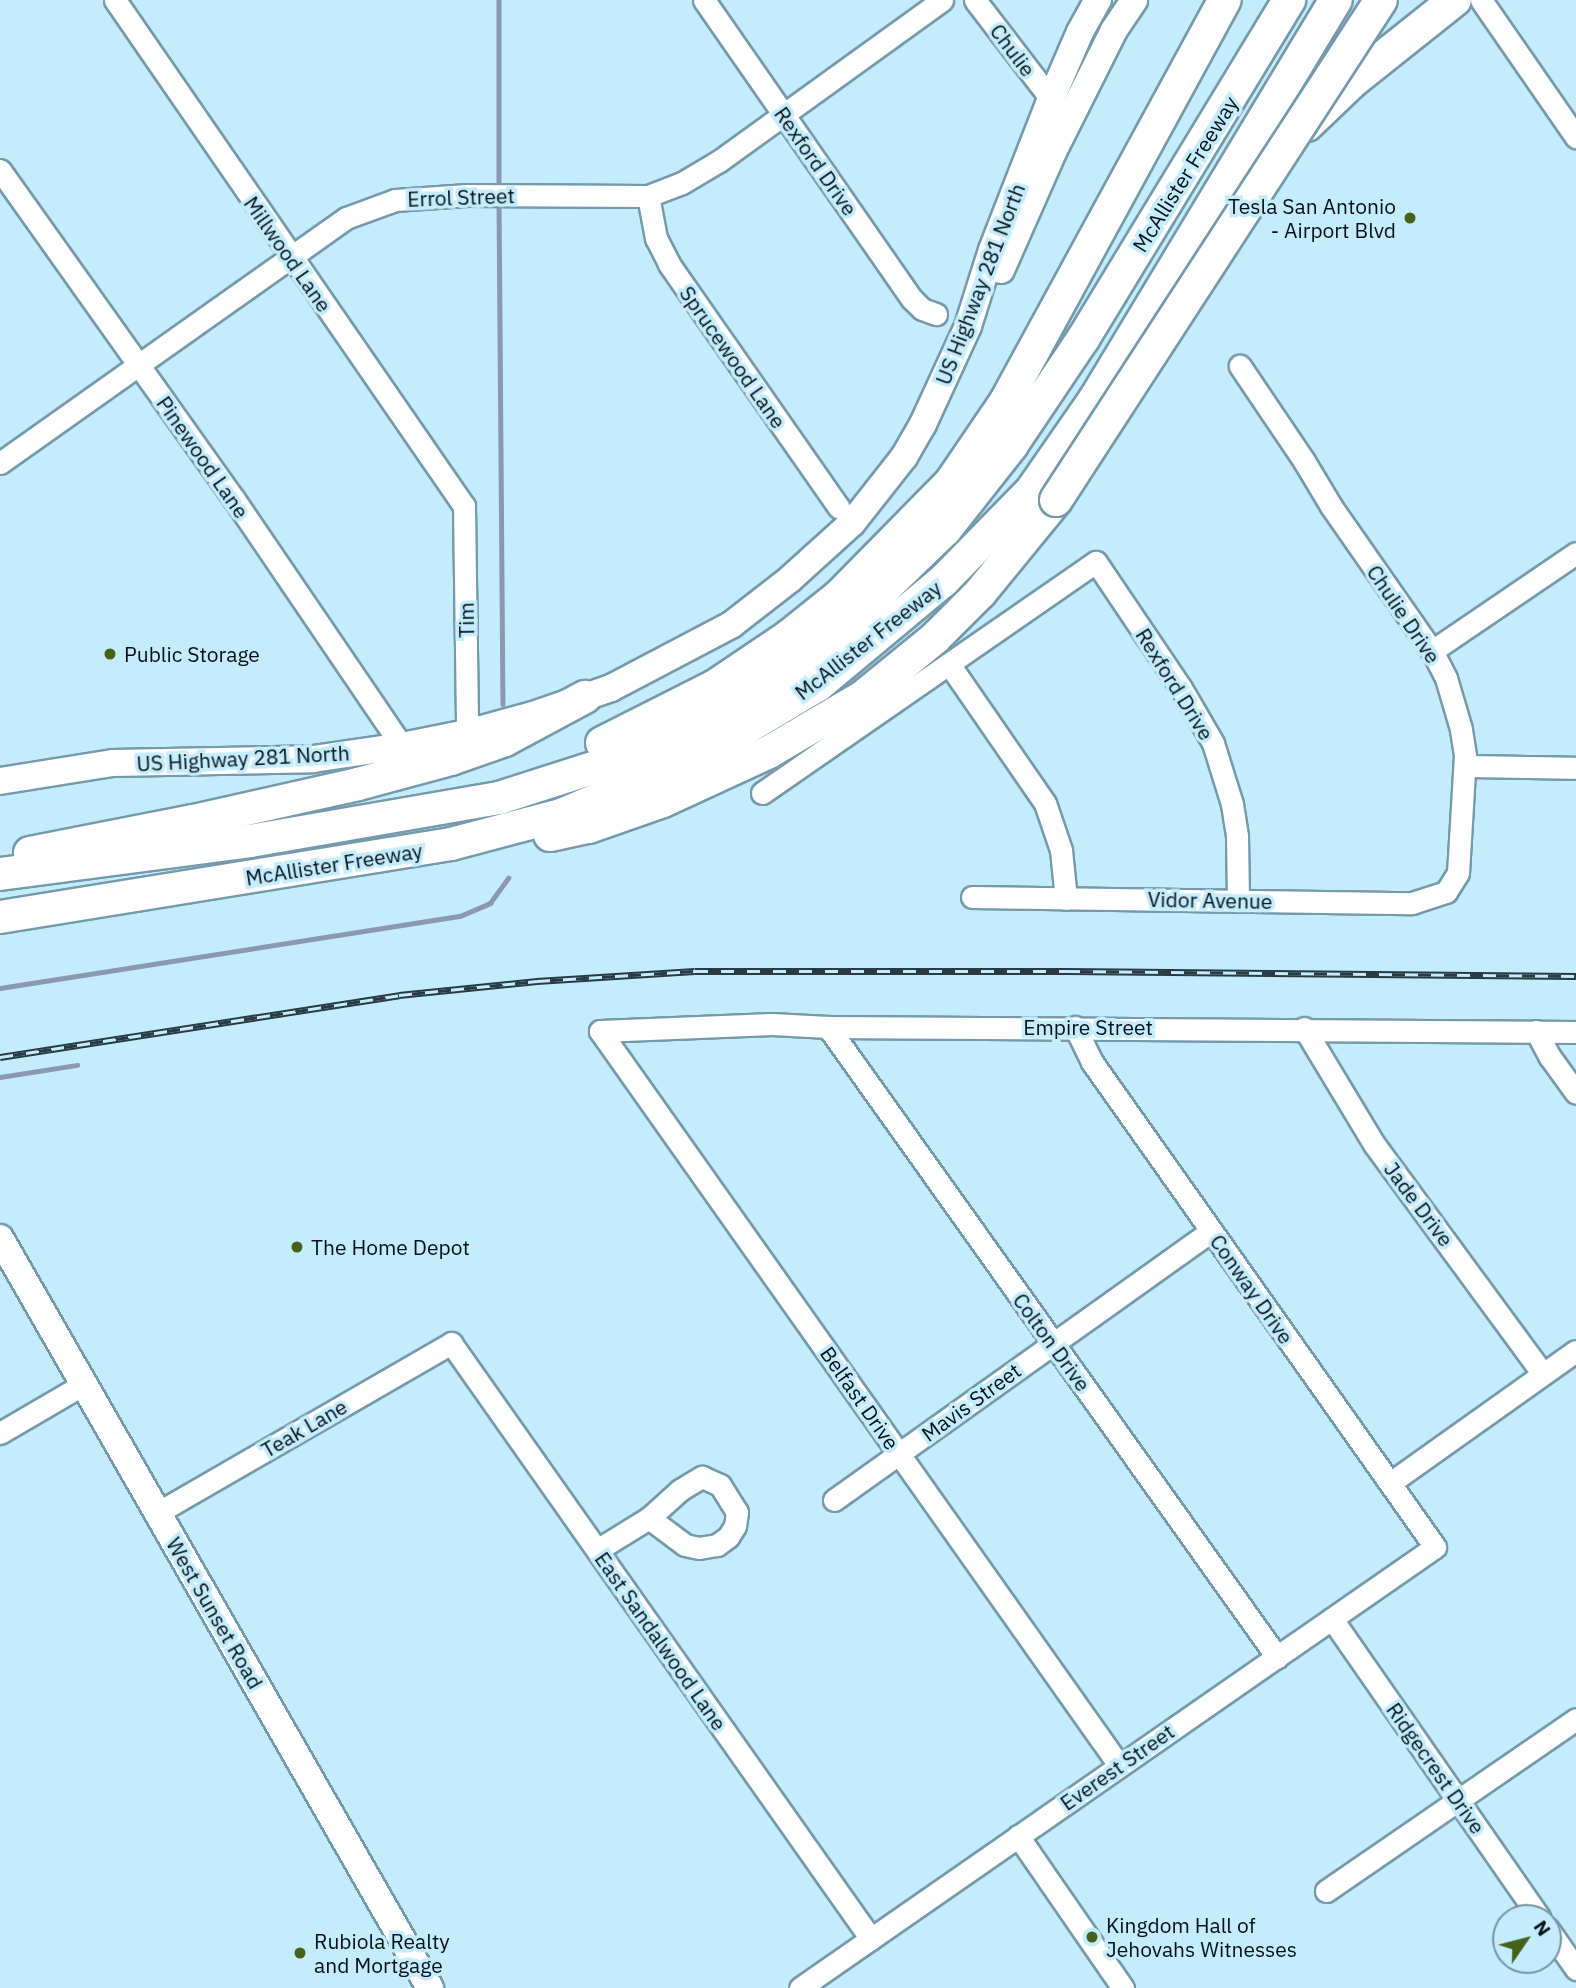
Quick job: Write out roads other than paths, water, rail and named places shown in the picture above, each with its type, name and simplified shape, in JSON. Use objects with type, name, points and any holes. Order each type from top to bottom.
[{"type":"highway","points":[[250,841],[522,772],[580,753],[715,686],[839,596],[951,482],[1006,401],[1180,78],[1225,0]]},
{"type":"highway","name":"McAllister Freeway","points":[[0,874],[250,841],[499,798],[611,762],[737,700],[823,642],[861,611],[945,530],[1012,446],[1089,330],[1289,0]]},
{"type":"highway","name":"McAllister Freeway","points":[[0,917],[423,849],[499,833],[573,811],[652,777],[724,740],[818,685],[943,581],[1031,490],[1095,399],[1336,0]]},
{"type":"highway","points":[[423,849],[493,846],[589,827],[663,801],[769,752],[863,696],[935,638],[980,593],[1056,500],[1381,0]]},
{"type":"highway","points":[[1168,275],[1241,190],[1306,125],[1353,81],[1455,0]]},
{"type":"highway","points":[[0,860],[72,842],[206,818],[359,784],[451,759],[505,740],[585,697]]},
{"type":"main road","name":"US Highway 281 North","points":[[0,781],[113,764],[313,759],[467,733],[585,697],[639,675],[731,625],[790,579],[852,523],[904,457],[923,424],[968,326],[992,250],[1051,99],[1080,32],[1098,0]]},
{"type":"main road","points":[[968,326],[1008,258],[1053,152],[1108,43],[1134,0]]},
{"type":"main road","name":"West Sunset Road","points":[[0,1238],[430,1988]]},
{"type":"street","name":"Millwood Lane","points":[[115,0],[289,256],[464,506]]},
{"type":"street","name":"Rexford Drive","points":[[704,0],[912,299],[922,309],[936,314]]},
{"type":"street","name":"Errol Street","points":[[0,463],[346,218],[395,200],[467,195],[648,196],[682,183],[719,161],[942,0]]},
{"type":"street","name":"Chulie","points":[[975,0],[1051,99]]},
{"type":"street","points":[[1480,0],[1576,137]]},
{"type":"street","name":"Pinewood Lane","points":[[0,170],[402,746]]},
{"type":"street","name":"Sprucewood Lane","points":[[648,196],[656,238],[668,264],[839,508]]},
{"type":"street","name":"Chulie Drive","points":[[1240,366],[1331,506],[1432,651],[1455,703],[1465,766],[1461,859],[1458,873],[1446,892]]},
{"type":"street","name":"Tim","points":[[464,506],[467,733]]},
{"type":"street","points":[[1432,651],[1576,553]]},
{"type":"street","name":"Rexford Drive","points":[[949,664],[1096,562],[1198,715],[1213,743],[1224,773],[1236,825],[1238,899]]},
{"type":"street","points":[[762,793],[949,664],[1045,803],[1061,849],[1066,900]]},
{"type":"street","points":[[1465,766],[1576,768]]},
{"type":"street","name":"Vidor Avenue","points":[[972,897],[1412,903],[1446,892]]},
{"type":"street","name":"Empire Street","points":[[600,1031],[772,1024],[828,1027],[1304,1028],[1576,1032]]},
{"type":"street","name":"Colton Drive","points":[[828,1027],[1276,1657]]},
{"type":"street","name":"Conway Drive","points":[[1075,1027],[1092,1062],[1435,1547]]},
{"type":"street","name":"Jade Drive","points":[[1304,1028],[1374,1143],[1543,1374]]},
{"type":"street","name":"Belfast Drive","points":[[600,1031],[1119,1765]]},
{"type":"street","points":[[1536,1031],[1550,1057],[1576,1093]]},
{"type":"street","name":"Mavis Street","points":[[834,1500],[1210,1231]]},
{"type":"street","name":"Teak Lane","points":[[157,1513],[452,1343]]},
{"type":"street","name":"East Sandalwood Lane","points":[[452,1343],[871,1939]]},
{"type":"street","points":[[1390,1483],[1576,1351]]},
{"type":"street","points":[[0,1433],[84,1384]]},
{"type":"street","points":[[597,1550],[649,1518]]},
{"type":"street","name":"Everest Street","points":[[800,1988],[1435,1547]]},
{"type":"street","name":"Ridgecrest Drive","points":[[1332,1619],[1531,1904]]},
{"type":"street","points":[[1326,1891],[1576,1719]]},
{"type":"street","points":[[1018,1836],[1123,1988]]},
{"type":"street","points":[[1562,1949],[1576,1969]]},
{"type":"waterway","points":[[499,0],[499,188]]},
{"type":"waterway","points":[[499,200],[503,704]]},
{"type":"waterway","points":[[0,988],[460,916],[490,903],[508,878]]},
{"type":"waterway","points":[[0,1077],[77,1065]]},
{"type":"railway","points":[[0,1057],[399,995],[537,981],[695,971],[1067,971],[1576,976]]},
{"type":"place","name":"Tesla San Antonio - Airport Blvd","points":[[1410,218]]},
{"type":"place","name":"Public Storage","points":[[110,654]]},
{"type":"place","name":"The Home Depot","points":[[297,1247]]},
{"type":"place","name":"Kingdom Hall of Jehovahs Witnesses","points":[[1092,1937]]},
{"type":"place","name":"Rubiola Realty and Mortgage","points":[[300,1953]]}]
